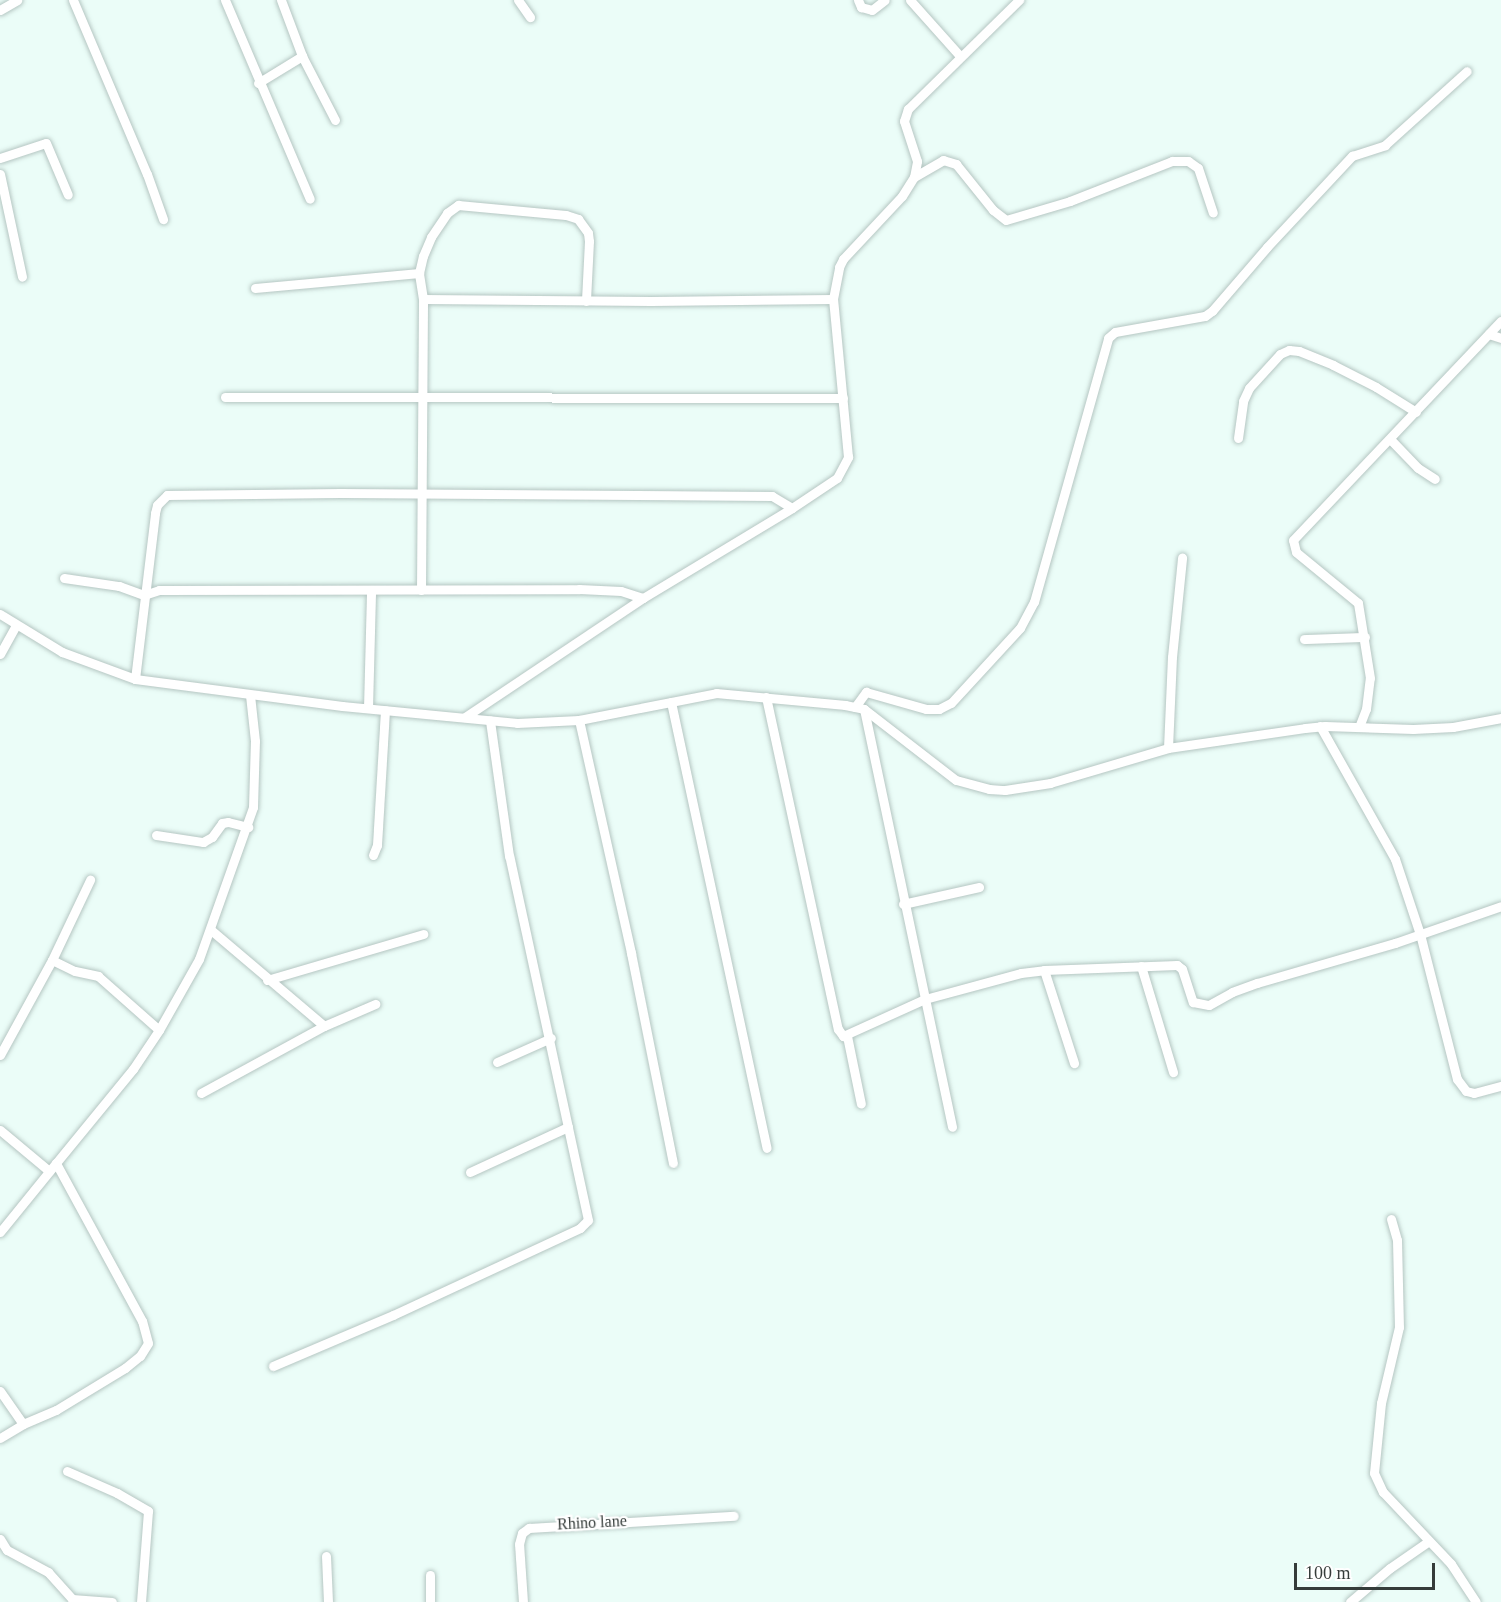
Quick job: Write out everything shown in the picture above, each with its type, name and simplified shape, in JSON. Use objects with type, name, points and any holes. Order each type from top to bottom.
[{"type":"street","points":[[0,10],[16,0]]},
{"type":"street","points":[[72,0],[147,174],[163,219]]},
{"type":"street","points":[[225,0],[258,83],[310,199]]},
{"type":"street","points":[[280,0],[302,56],[335,120]]},
{"type":"street","points":[[519,0],[530,17]]},
{"type":"street","points":[[858,0],[861,7],[872,10],[885,0]]},
{"type":"street","points":[[910,0],[960,56]]},
{"type":"street","points":[[465,717],[643,598],[828,486],[843,469],[848,457],[833,299],[835,281],[843,259],[902,196],[914,177],[917,161],[905,129],[905,114],[960,56],[1019,0]]},
{"type":"street","points":[[258,83],[302,56]]},
{"type":"street","points":[[952,1127],[860,708],[866,692],[926,709],[939,709],[951,703],[1020,628],[1034,602],[1108,338],[1115,332],[1206,316],[1352,156],[1385,145],[1467,71]]},
{"type":"street","points":[[0,158],[46,143],[68,195]]},
{"type":"street","points":[[914,177],[943,160],[956,164],[993,210],[1006,220],[1070,201],[1172,161],[1188,161],[1198,168],[1213,213]]},
{"type":"street","points":[[0,174],[22,277]]},
{"type":"street","points":[[421,590],[423,299],[419,273],[423,255],[431,237],[447,213],[458,205],[566,215],[578,219],[588,233],[586,301]]},
{"type":"street","points":[[255,288],[419,273]]},
{"type":"street","points":[[423,299],[586,301],[833,299]]},
{"type":"street","points":[[1359,727],[1369,694],[1365,637],[1355,600],[1296,552],[1293,540],[1501,321]]},
{"type":"street","points":[[1489,334],[1501,338]]},
{"type":"street","points":[[1238,438],[1243,401],[1249,388],[1280,354],[1290,351],[1299,351],[1333,365],[1376,387],[1416,412]]},
{"type":"street","points":[[225,397],[843,398]]},
{"type":"street","points":[[1390,439],[1418,468],[1435,479]]},
{"type":"street","points":[[135,679],[157,506],[167,495],[772,496],[792,508]]},
{"type":"street","points":[[1168,748],[1172,657],[1182,558]]},
{"type":"street","points":[[64,578],[112,585],[144,595],[159,590],[621,591],[643,598]]},
{"type":"street","points":[[368,708],[371,590]]},
{"type":"street","points":[[0,614],[62,651],[135,679],[385,710],[517,723],[579,720],[716,693],[860,708],[956,780],[989,789],[1005,790],[1050,783],[1168,748],[1320,726],[1453,727],[1501,718]]},
{"type":"street","points":[[0,654],[16,625]]},
{"type":"street","points":[[1304,639],[1365,637]]},
{"type":"street","points":[[0,1232],[133,1069],[159,1030],[199,959],[248,827],[253,807],[255,773],[250,695]]},
{"type":"street","points":[[766,697],[838,1029],[840,1034],[847,1036],[925,999],[1005,976],[1044,970],[1178,965],[1182,969],[1193,1002],[1209,1005],[1257,983],[1338,961],[1501,906]]},
{"type":"street","points":[[671,702],[767,1148]]},
{"type":"street","points":[[373,855],[377,844],[385,710]]},
{"type":"street","points":[[273,1366],[393,1315],[586,1225],[588,1213],[509,856],[490,720]]},
{"type":"street","points":[[579,720],[632,953],[673,1163]]},
{"type":"street","points":[[1320,726],[1395,859],[1420,933],[1457,1079],[1466,1090],[1473,1093],[1501,1086]]},
{"type":"street","points":[[156,835],[203,842],[212,837],[222,823],[228,822],[248,827]]},
{"type":"street","points":[[0,1055],[52,960],[90,880]]},
{"type":"street","points":[[903,904],[979,887]]},
{"type":"street","points":[[211,930],[267,980],[324,1026]]},
{"type":"street","points":[[267,980],[423,934]]},
{"type":"street","points":[[52,960],[75,971],[98,976],[159,1030]]},
{"type":"street","points":[[1141,966],[1173,1072]]},
{"type":"street","points":[[1044,970],[1074,1063]]},
{"type":"street","points":[[201,1093],[324,1026],[375,1004]]},
{"type":"street","points":[[847,1036],[861,1104]]},
{"type":"street","points":[[497,1062],[551,1038]]},
{"type":"street","points":[[470,1172],[568,1127]]},
{"type":"street","points":[[0,1130],[53,1167],[142,1321],[148,1344],[140,1356],[125,1368],[56,1410],[23,1424],[0,1438]]},
{"type":"street","points":[[1391,1219],[1397,1240],[1399,1327],[1381,1403],[1374,1473],[1383,1492],[1465,1582],[1476,1602]]},
{"type":"street","points":[[0,1391],[23,1424]]},
{"type":"street","points":[[68,1471],[117,1493],[148,1511],[141,1602]]},
{"type":"street","name":"Rhino lane","points":[[523,1602],[519,1544],[522,1533],[529,1528],[734,1516]]},
{"type":"street","points":[[1350,1602],[1390,1568],[1429,1541]]},
{"type":"street","points":[[0,1542],[7,1550],[48,1572],[70,1600],[112,1602]]},
{"type":"street","points":[[326,1556],[328,1602]]},
{"type":"street","points":[[430,1575],[430,1602]]}]
